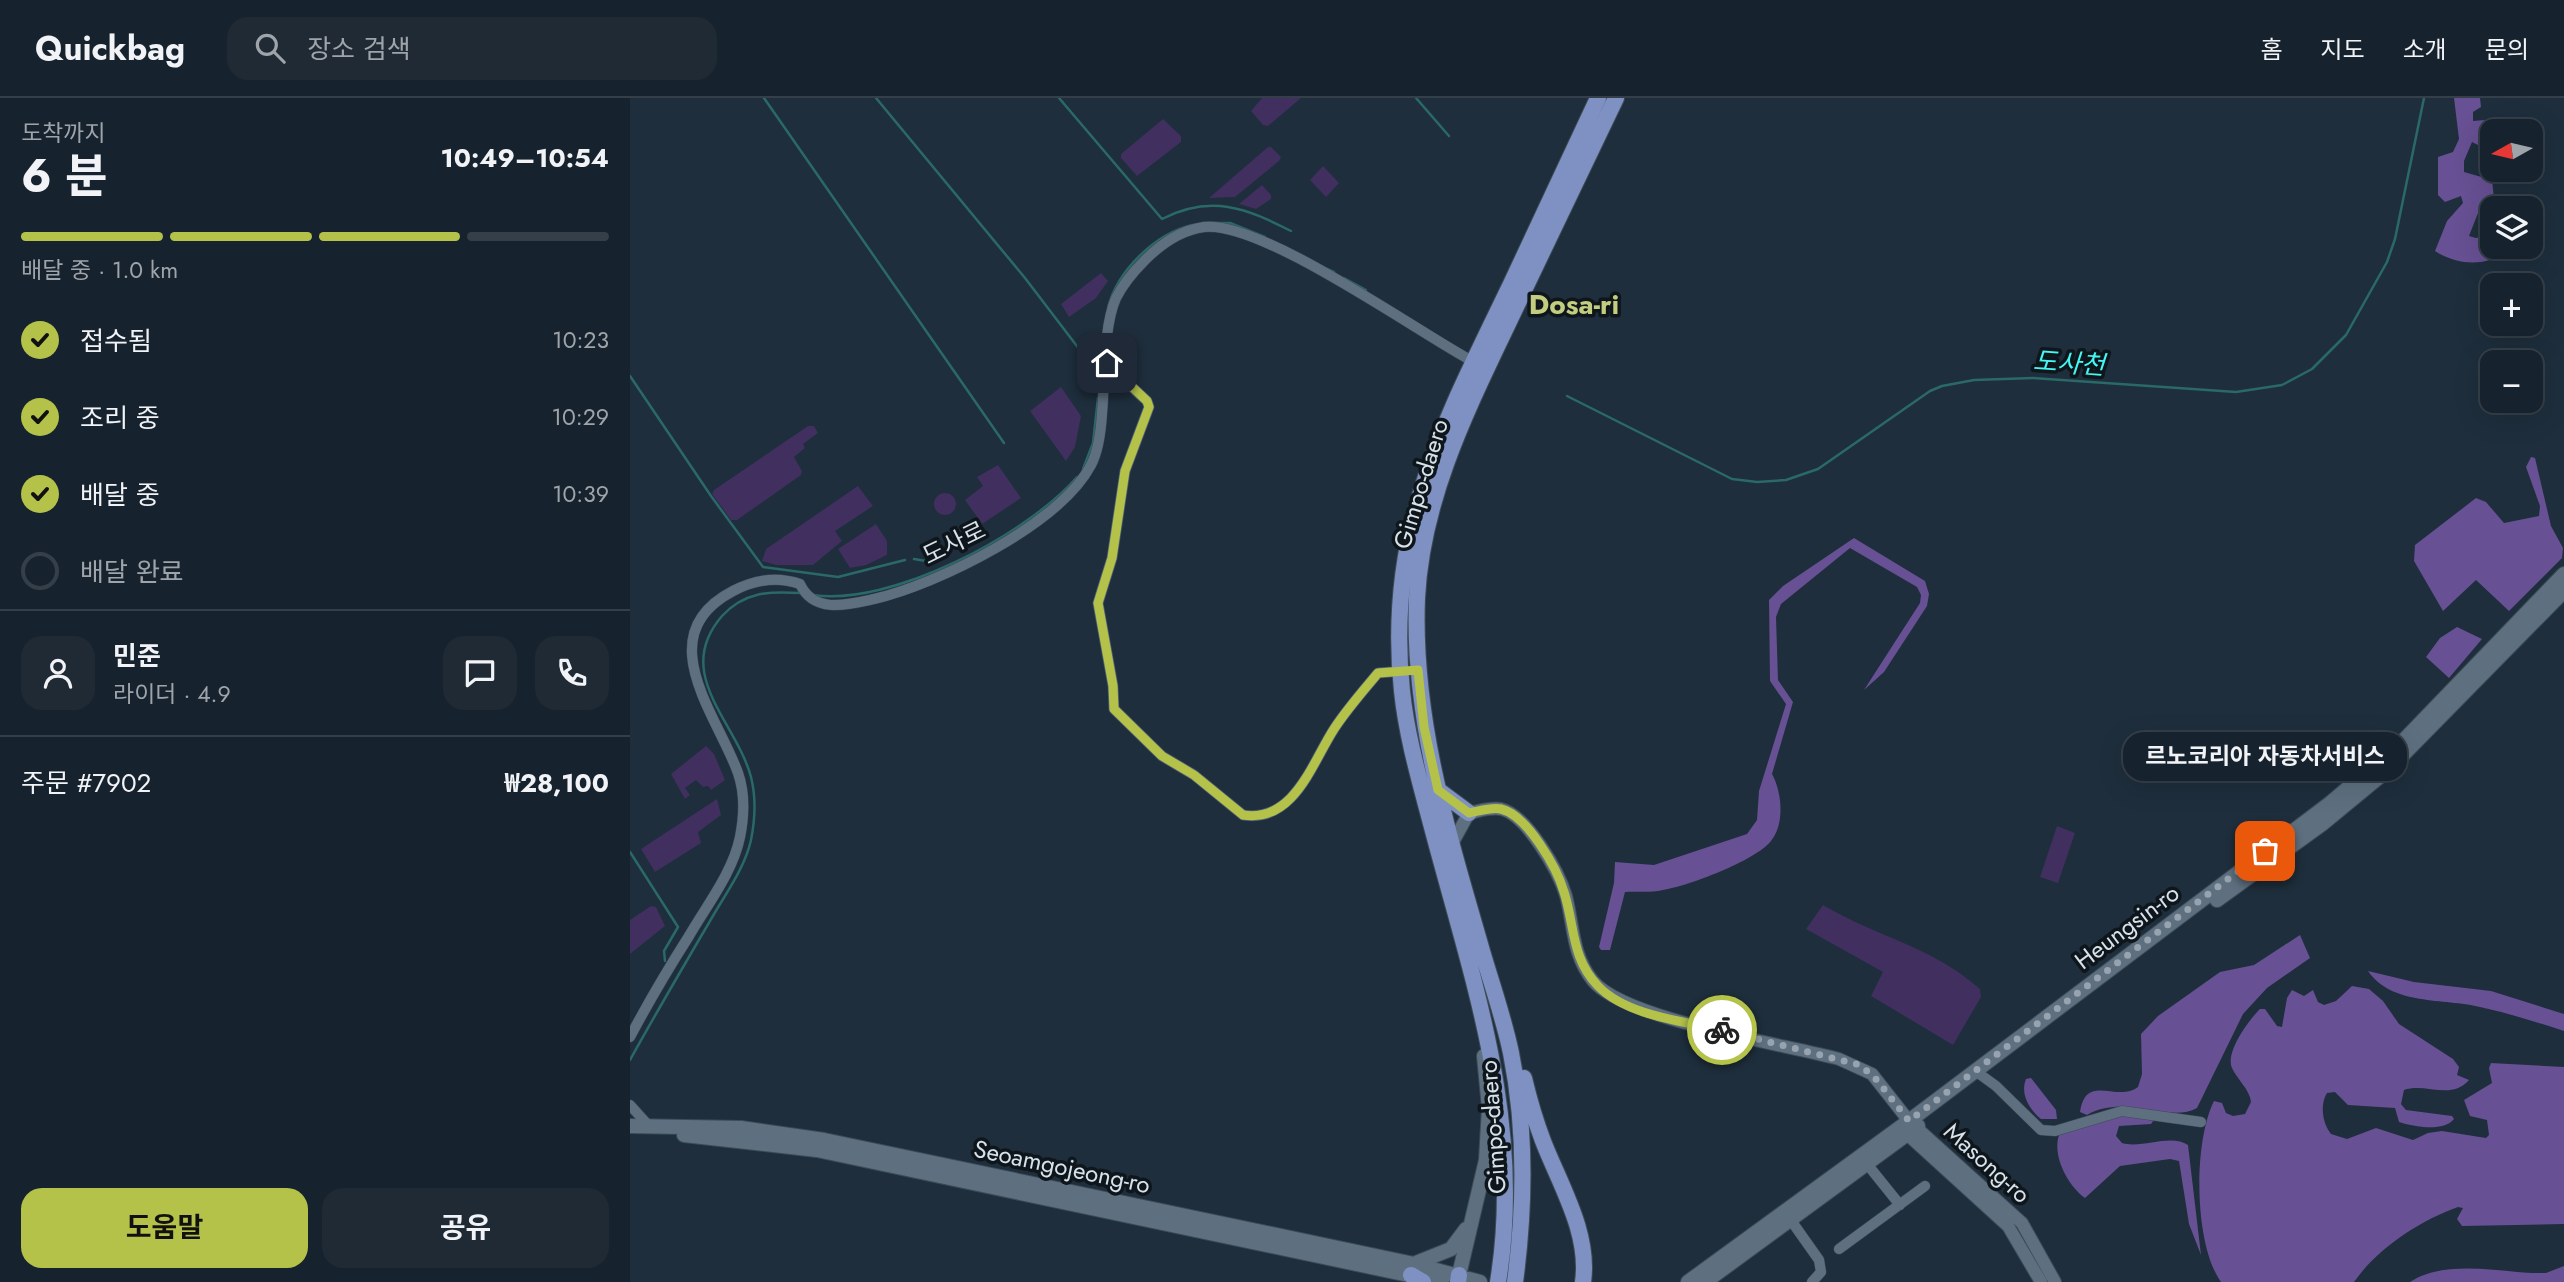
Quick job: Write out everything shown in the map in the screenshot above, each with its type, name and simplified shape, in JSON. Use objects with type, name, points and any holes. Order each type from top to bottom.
[{"type":"main road","name":"Gimpo-daero","points":[[1499,1279],[1504,1238],[1505,1147],[1497,1076],[1410,740],[1401,671],[1401,593],[1412,523],[1438,437],[1598,98]]},
{"type":"main road","name":"Gimpo-daero","points":[[1515,1281],[1523,1172],[1519,1105],[1511,1052],[1438,790],[1424,727],[1418,670],[1417,598],[1430,517],[1451,450],[1616,98]]},
{"type":"main road","name":"Heungsin-ro","points":[[1705,1282],[1867,1164],[1978,1072],[2369,771],[2437,709],[2564,574]]},
{"type":"main road","name":"Heungsin-ro","points":[[1978,1072],[2322,824],[2409,750],[2564,591]]},
{"type":"main road","points":[[1438,790],[1469,813]]},
{"type":"main road","points":[[1494,992],[1516,1040],[1542,1139],[1579,1231],[1584,1281]]},
{"type":"main road","points":[[1458,1279],[1486,1160],[1489,1108],[1479,999]]},
{"type":"main road","name":"Seoamgojeong-ro","points":[[630,1126],[741,1128],[824,1140],[1442,1282]]},
{"type":"main road","name":"Heungsin-ro","points":[[1688,1282],[1911,1128]]},
{"type":"main road","name":"Seoamgojeong-ro","points":[[630,1134],[698,1135],[784,1144],[1416,1274],[1480,1282]]},
{"type":"main road","points":[[1416,1274],[1451,1249],[1472,1218]]},
{"type":"street","name":"도사로","points":[[630,1037],[727,869],[741,834],[743,805],[739,774],[702,699],[695,676],[694,636],[705,617],[729,593],[744,585],[773,580],[800,584],[808,599],[820,604],[855,603],[878,598],[950,570],[1018,534],[1073,489],[1093,463],[1101,428],[1111,315],[1116,298],[1135,270],[1152,253],[1176,236],[1216,227],[1242,233],[1338,281],[1472,361]]},
{"type":"street","points":[[1107,363],[1147,401],[1149,407],[1125,471],[1112,558],[1098,603],[1116,713],[1162,756],[1194,775],[1243,815],[1252,817],[1281,808],[1288,801],[1306,778],[1339,722],[1378,673],[1418,670]]},
{"type":"street","points":[[1453,842],[1469,813],[1488,809],[1506,811],[1531,833],[1562,884],[1580,961],[1592,979],[1610,996],[1649,1012],[1860,1065],[1877,1080],[1911,1128]]},
{"type":"street","points":[[1978,1072],[2041,1130],[2055,1131],[2122,1111],[2201,1122]]},
{"type":"street","points":[[630,1105],[648,1125]]},
{"type":"street","name":"Masong-ro","points":[[1911,1128],[2008,1226],[2041,1282]]},
{"type":"street","name":"Masong-ro","points":[[1911,1128],[2022,1223],[2055,1282]]},
{"type":"street","points":[[1867,1164],[1900,1205]]},
{"type":"street","points":[[1839,1249],[1925,1186]]},
{"type":"street","points":[[1790,1219],[1819,1260],[1821,1272],[1812,1282]]},
{"type":"shaded area","points":[[1262,98],[1301,98],[1268,126],[1263,125],[1251,111]]},
{"type":"shaded area","points":[[2454,98],[2480,98],[2481,107],[2473,112],[2473,121],[2480,120],[2480,146],[2472,142],[2464,161],[2464,172],[2480,177],[2480,182],[2492,182],[2494,196],[2480,196],[2480,212],[2469,236],[2480,237],[2480,259],[2493,259],[2485,261],[2463,262],[2435,251],[2447,221],[2463,203],[2461,196],[2445,202],[2438,195],[2438,157],[2453,152],[2459,139]]},
{"type":"shaded area","points":[[1163,119],[1181,136],[1181,142],[1137,176],[1121,158],[1121,154]]},
{"type":"shaded area","points":[[1268,147],[1281,157],[1279,161],[1235,197],[1209,198]]},
{"type":"shaded area","points":[[1323,166],[1339,183],[1326,197],[1310,180]]},
{"type":"shaded area","points":[[1262,185],[1271,195],[1271,199],[1256,209],[1239,204]]},
{"type":"shaded area","points":[[1101,273],[1108,281],[1096,298],[1069,317],[1061,304]]},
{"type":"shaded area","points":[[1061,387],[1081,416],[1075,447],[1066,461],[1030,411]]},
{"type":"shaded area","points":[[808,426],[814,426],[818,433],[803,444],[805,448],[794,457],[802,471],[801,475],[737,520],[731,520],[712,494],[714,490]]},
{"type":"shaded area","points":[[2531,457],[2535,458],[2551,526],[2563,548],[2562,558],[2509,611],[2476,580],[2443,611],[2414,561],[2415,545],[2476,498],[2486,502],[2504,523],[2539,516],[2540,506],[2526,467]]},
{"type":"shaded area","points":[[998,465],[1021,498],[982,524],[965,500],[983,486],[977,477]]},
{"type":"shaded area","points":[[858,486],[873,506],[835,531],[842,541],[813,565],[776,565],[762,561],[766,549]]},
{"type":"shaded area","points":[[945,493],[953,496],[956,504],[953,512],[945,515],[937,512],[934,504],[937,496]]},
{"type":"shaded area","points":[[876,524],[887,541],[887,555],[866,565],[850,568],[838,549]]},
{"type":"shaded area","points":[[1854,538],[1925,581],[1929,594],[1927,606],[1884,672],[1864,690],[1920,603],[1921,595],[1917,587],[1850,548],[1781,604],[1776,617],[1778,680],[1793,702],[1772,774],[1778,790],[1780,808],[1775,834],[1763,849],[1751,857],[1704,878],[1658,891],[1625,892],[1610,950],[1601,950],[1599,947],[1614,883],[1615,862],[1654,865],[1747,834],[1757,820],[1759,791],[1786,704],[1770,681],[1769,600],[1783,586]]},
{"type":"shaded area","points":[[2457,627],[2482,639],[2449,678],[2426,657],[2440,638]]},
{"type":"shaded area","points":[[706,746],[714,754],[725,780],[711,790],[696,780],[685,788],[690,795],[685,799],[671,774]]},
{"type":"shaded area","points":[[717,799],[721,815],[698,832],[701,843],[655,872],[641,849]]},
{"type":"shaded area","points":[[2057,826],[2075,833],[2058,883],[2040,877]]},
{"type":"shaded area","points":[[1823,905],[1944,963],[1980,989],[1981,997],[1953,1045],[1871,996],[1883,972],[1806,929]]},
{"type":"shaded area","points":[[651,906],[656,907],[665,926],[630,954],[630,920]]},
{"type":"shaded area","points":[[2300,935],[2310,958],[2267,988],[2243,1014],[2197,1108],[2173,1113],[2131,1107],[2101,1109],[2087,1115],[2080,1112],[2083,1100],[2089,1093],[2130,1091],[2138,1087],[2142,1074],[2141,1034],[2158,1016],[2220,972],[2254,965]]},
{"type":"shaded area","points":[[2368,971],[2414,982],[2491,991],[2564,1014],[2564,1031],[2480,1007],[2404,995],[2378,982]]},
{"type":"shaded area","points":[[2352,986],[2369,989],[2383,1001],[2399,1024],[2453,1059],[2459,1067],[2457,1075],[2469,1080],[2454,1089],[2404,1090],[2401,1104],[2406,1110],[2452,1116],[2454,1119],[2436,1127],[2420,1127],[2399,1122],[2395,1108],[2348,1105],[2335,1092],[2327,1093],[2323,1102],[2323,1113],[2331,1134],[2347,1139],[2376,1128],[2413,1140],[2428,1133],[2442,1131],[2486,1138],[2489,1135],[2487,1120],[2470,1116],[2464,1100],[2492,1083],[2489,1068],[2491,1063],[2564,1067],[2564,1224],[2462,1226],[2457,1219],[2463,1208],[2458,1207],[2400,1237],[2375,1258],[2354,1282],[2221,1282],[2212,1265],[2201,1219],[2200,1167],[2202,1142],[2214,1101],[2222,1103],[2226,1113],[2233,1116],[2245,1114],[2251,1102],[2232,1068],[2235,1045],[2244,1028],[2260,1009],[2265,1009],[2277,1026],[2282,1027],[2287,998],[2292,990],[2304,996],[2313,990],[2318,1002],[2324,1005],[2336,1001]]},
{"type":"shaded area","points":[[2031,1078],[2056,1110],[2057,1119],[2041,1119],[2029,1106],[2024,1085],[2026,1079]]},
{"type":"shaded area","points":[[2122,1115],[2154,1120],[2151,1124],[2119,1126],[2116,1136],[2122,1143],[2173,1140],[2188,1145],[2201,1255],[2189,1224],[2179,1161],[2170,1159],[2120,1166],[2085,1198],[2067,1178],[2058,1152],[2059,1135]]},
{"type":"shaded area","points":[[2564,1266],[2564,1282],[2410,1282],[2423,1275],[2454,1269],[2546,1273]]},
{"type":"waterway","points":[[764,98],[1004,443]]},
{"type":"waterway","points":[[876,98],[1025,278],[1086,358]]},
{"type":"waterway","points":[[1059,98],[1162,219],[1196,207],[1228,207],[1259,216],[1291,231]]},
{"type":"waterway","points":[[1416,98],[1449,136]]},
{"type":"waterway","name":"도사천","points":[[1567,396],[1732,479],[1757,482],[1786,480],[1818,469],[1930,391],[1974,380],[2033,378],[2236,392],[2282,385],[2312,369],[2346,335],[2387,262],[2395,239],[2424,98]]},
{"type":"waterway","points":[[1202,223],[1230,223],[1265,237]]},
{"type":"waterway","points":[[1108,308],[1120,281],[1140,256],[1165,237],[1192,225]]},
{"type":"waterway","points":[[1327,269],[1334,272]]},
{"type":"waterway","points":[[1344,278],[1366,290]]},
{"type":"waterway","points":[[1094,368],[1100,375]]},
{"type":"waterway","points":[[630,376],[711,496],[763,567],[838,577],[905,560]]},
{"type":"waterway","points":[[1083,469],[1093,443],[1098,398]]},
{"type":"waterway","points":[[813,595],[844,596],[880,590],[955,562],[1025,522],[1077,477]]},
{"type":"waterway","points":[[914,559],[932,562]]},
{"type":"waterway","points":[[630,1060],[734,882],[751,840],[754,808],[751,777],[705,678],[703,658],[708,637],[722,616],[739,602],[767,593],[800,593]]},
{"type":"waterway","points":[[630,852],[678,927],[664,951],[665,961]]},
{"type":"way so far","points":[[1722,1030],[1860,1065],[1872,1074],[1909,1121],[2265,851]]},
{"type":"place","name":"르노코리아 자동차서비스","points":[[2265,851]]},
{"type":"district","name":"Dosa-ri","points":[[1574,304]]},
{"type":"route","points":[[1107,363],[1147,401],[1149,407],[1125,471],[1112,558],[1098,603],[1116,713],[1162,756],[1194,775],[1243,815],[1252,817],[1281,808],[1297,791],[1339,722],[1378,673],[1418,670],[1424,727],[1438,790],[1469,813],[1499,809],[1511,813],[1523,823],[1562,884],[1575,949],[1592,979],[1603,991],[1622,1003],[1722,1030]]}]
